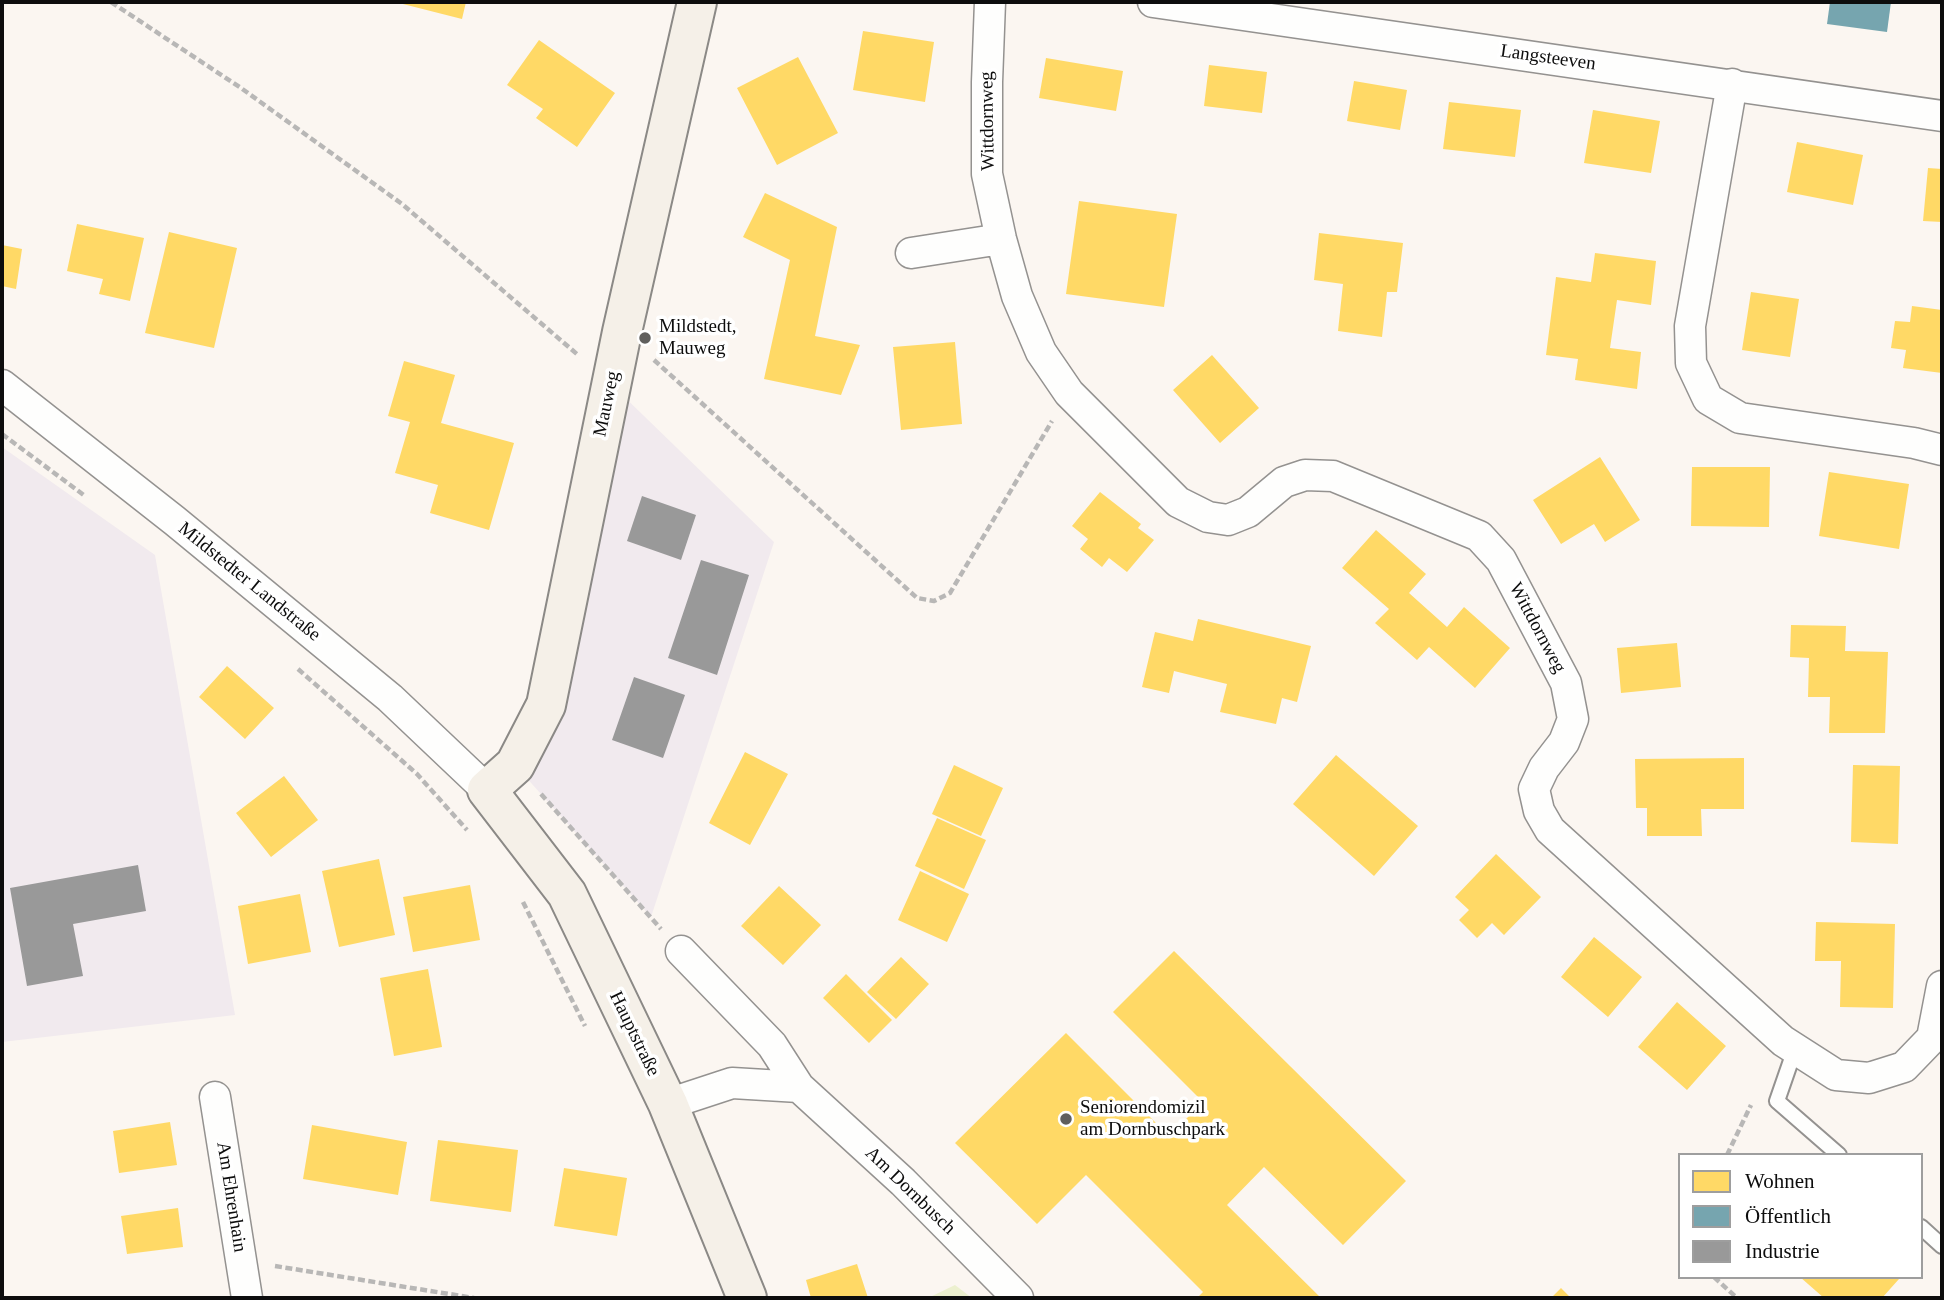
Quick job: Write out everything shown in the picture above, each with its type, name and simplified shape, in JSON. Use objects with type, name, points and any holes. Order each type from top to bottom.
[{"type":"street","name":"Mauweg","points":[[487,790],[515,765],[546,705],[622,332],[697,2]]},
{"type":"street","name":"Wittdornweg","points":[[990,2],[987,174],[1017,296],[1041,352],[1069,393],[1178,502],[1208,517],[1228,520],[1248,512],[1284,482],[1305,475],[1333,476],[1479,536],[1501,559],[1566,683],[1573,719],[1564,741],[1544,768],[1534,789],[1539,811],[1550,830],[1783,1041],[1836,1075],[1869,1078],[1904,1067],[1932,1038],[1942,986]]},
{"type":"street","name":"Langsteeven","points":[[1153,2],[1288,12],[1942,116]]},
{"type":"street","points":[[1732,84],[1690,326],[1691,363],[1708,399],[1740,418],[1914,443],[1942,450]]},
{"type":"street","points":[[911,253],[1001,239]]},
{"type":"street","name":"Mildstedter Landstraße","points":[[2,385],[175,521],[390,698],[487,790]]},
{"type":"street","name":"Hauptstraße","points":[[487,790],[567,894],[668,1104],[747,1298]]},
{"type":"street","name":"Am Dornbusch","points":[[681,951],[772,1045],[799,1087],[903,1182],[1018,1298]]},
{"type":"street","points":[[668,1104],[732,1083],[799,1087]]},
{"type":"street","name":"Am Ehrenhain","points":[[215,1097],[247,1298]]},
{"type":"lane","points":[[1795,1049],[1777,1101],[1837,1153]]},
{"type":"lane","points":[[1923,1229],[1942,1245]]},
{"type":"path","points":[[111,2],[241,88],[402,204],[611,384]]},
{"type":"path","points":[[622,332],[918,598],[933,601],[950,593],[1069,393]]},
{"type":"path","points":[[2,434],[87,498]]},
{"type":"path","points":[[295,667],[417,774],[470,833]]},
{"type":"path","points":[[515,765],[681,951]]},
{"type":"path","points":[[520,895],[587,1029]]},
{"type":"path","points":[[241,1261],[474,1298]]},
{"type":"path","points":[[1716,1279],[1737,1298]]},
{"type":"shaded area","points":[[611,384],[774,542],[651,917],[515,765]]},
{"type":"shaded area","points":[[2,447],[155,555],[235,1015],[2,1042]]},
{"type":"green space","points":[[955,1285],[972,1298],[928,1298]]},
{"type":"building: Wohnen","points":[[395,2],[466,2],[462,19]]},
{"type":"building: Wohnen","points":[[863,31],[934,42],[925,102],[853,90]]},
{"type":"building: Wohnen","points":[[539,40],[615,93],[577,147],[536,118],[543,109],[507,85]]},
{"type":"building: Wohnen","points":[[798,57],[838,133],[777,165],[737,88]]},
{"type":"building: Wohnen","points":[[1046,58],[1123,71],[1116,111],[1039,98]]},
{"type":"building: Wohnen","points":[[1209,65],[1267,72],[1262,113],[1204,106]]},
{"type":"building: Wohnen","points":[[1354,81],[1407,90],[1400,130],[1347,121]]},
{"type":"building: Wohnen","points":[[1449,102],[1521,110],[1515,157],[1443,149]]},
{"type":"building: Wohnen","points":[[1593,110],[1660,121],[1651,173],[1584,163]]},
{"type":"building: Wohnen","points":[[1797,142],[1863,155],[1853,205],[1787,192]]},
{"type":"building: Wohnen","points":[[1928,168],[1942,169],[1942,222],[1923,221]]},
{"type":"building: Wohnen","points":[[765,193],[837,227],[815,336],[860,345],[841,395],[764,379],[790,260],[743,237]]},
{"type":"building: Wohnen","points":[[1079,201],[1177,214],[1164,307],[1066,294]]},
{"type":"building: Wohnen","points":[[77,224],[144,238],[130,301],[99,294],[103,279],[67,271]]},
{"type":"building: Wohnen","points":[[169,232],[237,248],[214,348],[145,333]]},
{"type":"building: Wohnen","points":[[1319,233],[1403,243],[1397,292],[1387,292],[1382,337],[1338,331],[1343,284],[1314,280]]},
{"type":"building: Wohnen","points":[[2,245],[22,249],[16,289],[2,286]]},
{"type":"building: Wohnen","points":[[1595,253],[1656,261],[1651,305],[1617,300],[1610,348],[1641,352],[1637,389],[1575,380],[1578,359],[1546,355],[1556,277],[1591,282]]},
{"type":"building: Wohnen","points":[[1751,292],[1799,299],[1790,357],[1742,350]]},
{"type":"building: Wohnen","points":[[1912,306],[1942,310],[1942,373],[1903,368],[1906,350],[1891,348],[1895,321],[1910,322]]},
{"type":"building: Wohnen","points":[[955,342],[962,424],[901,430],[893,347]]},
{"type":"building: Wohnen","points":[[1212,355],[1259,408],[1220,443],[1173,390]]},
{"type":"building: Wohnen","points":[[404,361],[455,375],[441,423],[514,443],[489,530],[430,513],[438,485],[395,473],[410,422],[388,416]]},
{"type":"building: Wohnen","points":[[1600,457],[1640,520],[1605,542],[1594,524],[1561,544],[1533,500]]},
{"type":"building: Wohnen","points":[[1692,467],[1770,467],[1769,527],[1691,526]]},
{"type":"building: Wohnen","points":[[1829,472],[1909,484],[1899,549],[1819,536]]},
{"type":"building: Wohnen","points":[[1100,492],[1141,524],[1138,528],[1154,540],[1127,572],[1109,558],[1102,567],[1080,549],[1088,539],[1072,526]]},
{"type":"building: Wohnen","points":[[1376,530],[1426,574],[1409,593],[1447,627],[1464,607],[1510,648],[1475,688],[1429,647],[1417,660],[1375,623],[1389,609],[1342,568]]},
{"type":"building: Wohnen","points":[[1198,619],[1311,646],[1297,702],[1282,698],[1276,724],[1220,712],[1227,684],[1174,671],[1169,693],[1142,687],[1155,632],[1193,641]]},
{"type":"building: Wohnen","points":[[1791,625],[1846,626],[1845,651],[1888,652],[1885,733],[1829,733],[1830,697],[1808,697],[1809,658],[1790,657]]},
{"type":"building: Wohnen","points":[[1677,643],[1681,687],[1621,693],[1617,648]]},
{"type":"building: Wohnen","points":[[227,666],[274,708],[245,739],[199,697]]},
{"type":"building: Wohnen","points":[[745,752],[788,774],[750,845],[709,823]]},
{"type":"building: Wohnen","points":[[1336,755],[1418,826],[1374,876],[1293,804]]},
{"type":"building: Wohnen","points":[[1744,758],[1744,809],[1701,809],[1702,836],[1647,836],[1647,808],[1636,808],[1635,759]]},
{"type":"building: Wohnen","points":[[954,765],[1003,788],[981,836],[932,814]]},
{"type":"building: Wohnen","points":[[1853,765],[1900,766],[1898,844],[1851,842]]},
{"type":"building: Wohnen","points":[[284,776],[318,820],[271,857],[236,813]]},
{"type":"building: Wohnen","points":[[937,818],[986,840],[964,889],[915,866]]},
{"type":"building: Wohnen","points":[[1496,854],[1541,897],[1504,935],[1492,923],[1477,938],[1459,920],[1469,910],[1455,897]]},
{"type":"building: Wohnen","points":[[379,859],[395,935],[339,947],[322,871]]},
{"type":"building: Wohnen","points":[[920,871],[969,894],[947,942],[898,920]]},
{"type":"building: Wohnen","points":[[470,885],[480,940],[413,952],[403,897]]},
{"type":"building: Wohnen","points":[[779,886],[821,925],[783,965],[741,926]]},
{"type":"building: Wohnen","points":[[300,894],[311,952],[248,964],[238,906]]},
{"type":"building: Wohnen","points":[[1816,922],[1895,924],[1893,1008],[1840,1007],[1841,961],[1815,961]]},
{"type":"building: Wohnen","points":[[1594,937],[1642,977],[1608,1017],[1561,977]]},
{"type":"building: Wohnen","name":"Seniorendomizil am Dornbuschpark","points":[[1174,951],[1406,1181],[1343,1245],[1264,1167],[1227,1205],[1321,1298],[1197,1298],[1203,1292],[1086,1175],[1037,1224],[955,1143],[1066,1033],[1169,1136],[1203,1102],[1113,1012]]},
{"type":"building: Wohnen","points":[[901,957],[929,984],[896,1019],[867,992]]},
{"type":"building: Wohnen","points":[[428,969],[442,1047],[394,1056],[380,978]]},
{"type":"building: Wohnen","points":[[846,974],[892,1020],[869,1043],[823,998]]},
{"type":"building: Wohnen","points":[[1677,1002],[1726,1046],[1687,1090],[1638,1047]]},
{"type":"building: Wohnen","points":[[170,1122],[177,1165],[119,1173],[113,1131]]},
{"type":"building: Wohnen","points":[[312,1125],[407,1142],[398,1195],[303,1179]]},
{"type":"building: Wohnen","points":[[438,1140],[518,1150],[511,1212],[430,1201]]},
{"type":"building: Wohnen","points":[[564,1168],[627,1178],[617,1236],[554,1226]]},
{"type":"building: Wohnen","points":[[178,1208],[183,1247],[127,1254],[121,1216]]},
{"type":"building: Wohnen","points":[[857,1264],[868,1298],[811,1298],[806,1280]]},
{"type":"building: Wohnen","points":[[1802,1279],[1899,1279],[1882,1298],[1824,1298]]},
{"type":"building: Wohnen","points":[[1561,1288],[1571,1298],[1551,1298]]},
{"type":"building: Öffentlich","points":[[1830,2],[1891,2],[1887,32],[1827,24]]},
{"type":"building: Industrie","points":[[642,496],[696,515],[681,560],[627,541]]},
{"type":"building: Industrie","points":[[701,560],[749,575],[717,675],[668,658]]},
{"type":"building: Industrie","points":[[634,677],[685,695],[663,758],[612,740]]},
{"type":"building: Industrie","points":[[138,865],[146,911],[73,924],[83,976],[27,986],[10,888]]},
{"type":"place","name":"Mildstedt, Mauweg","points":[[645,338]]},
{"type":"place","name":"Seniorendomizil am Dornbuschpark","points":[[1066,1119]]}]
